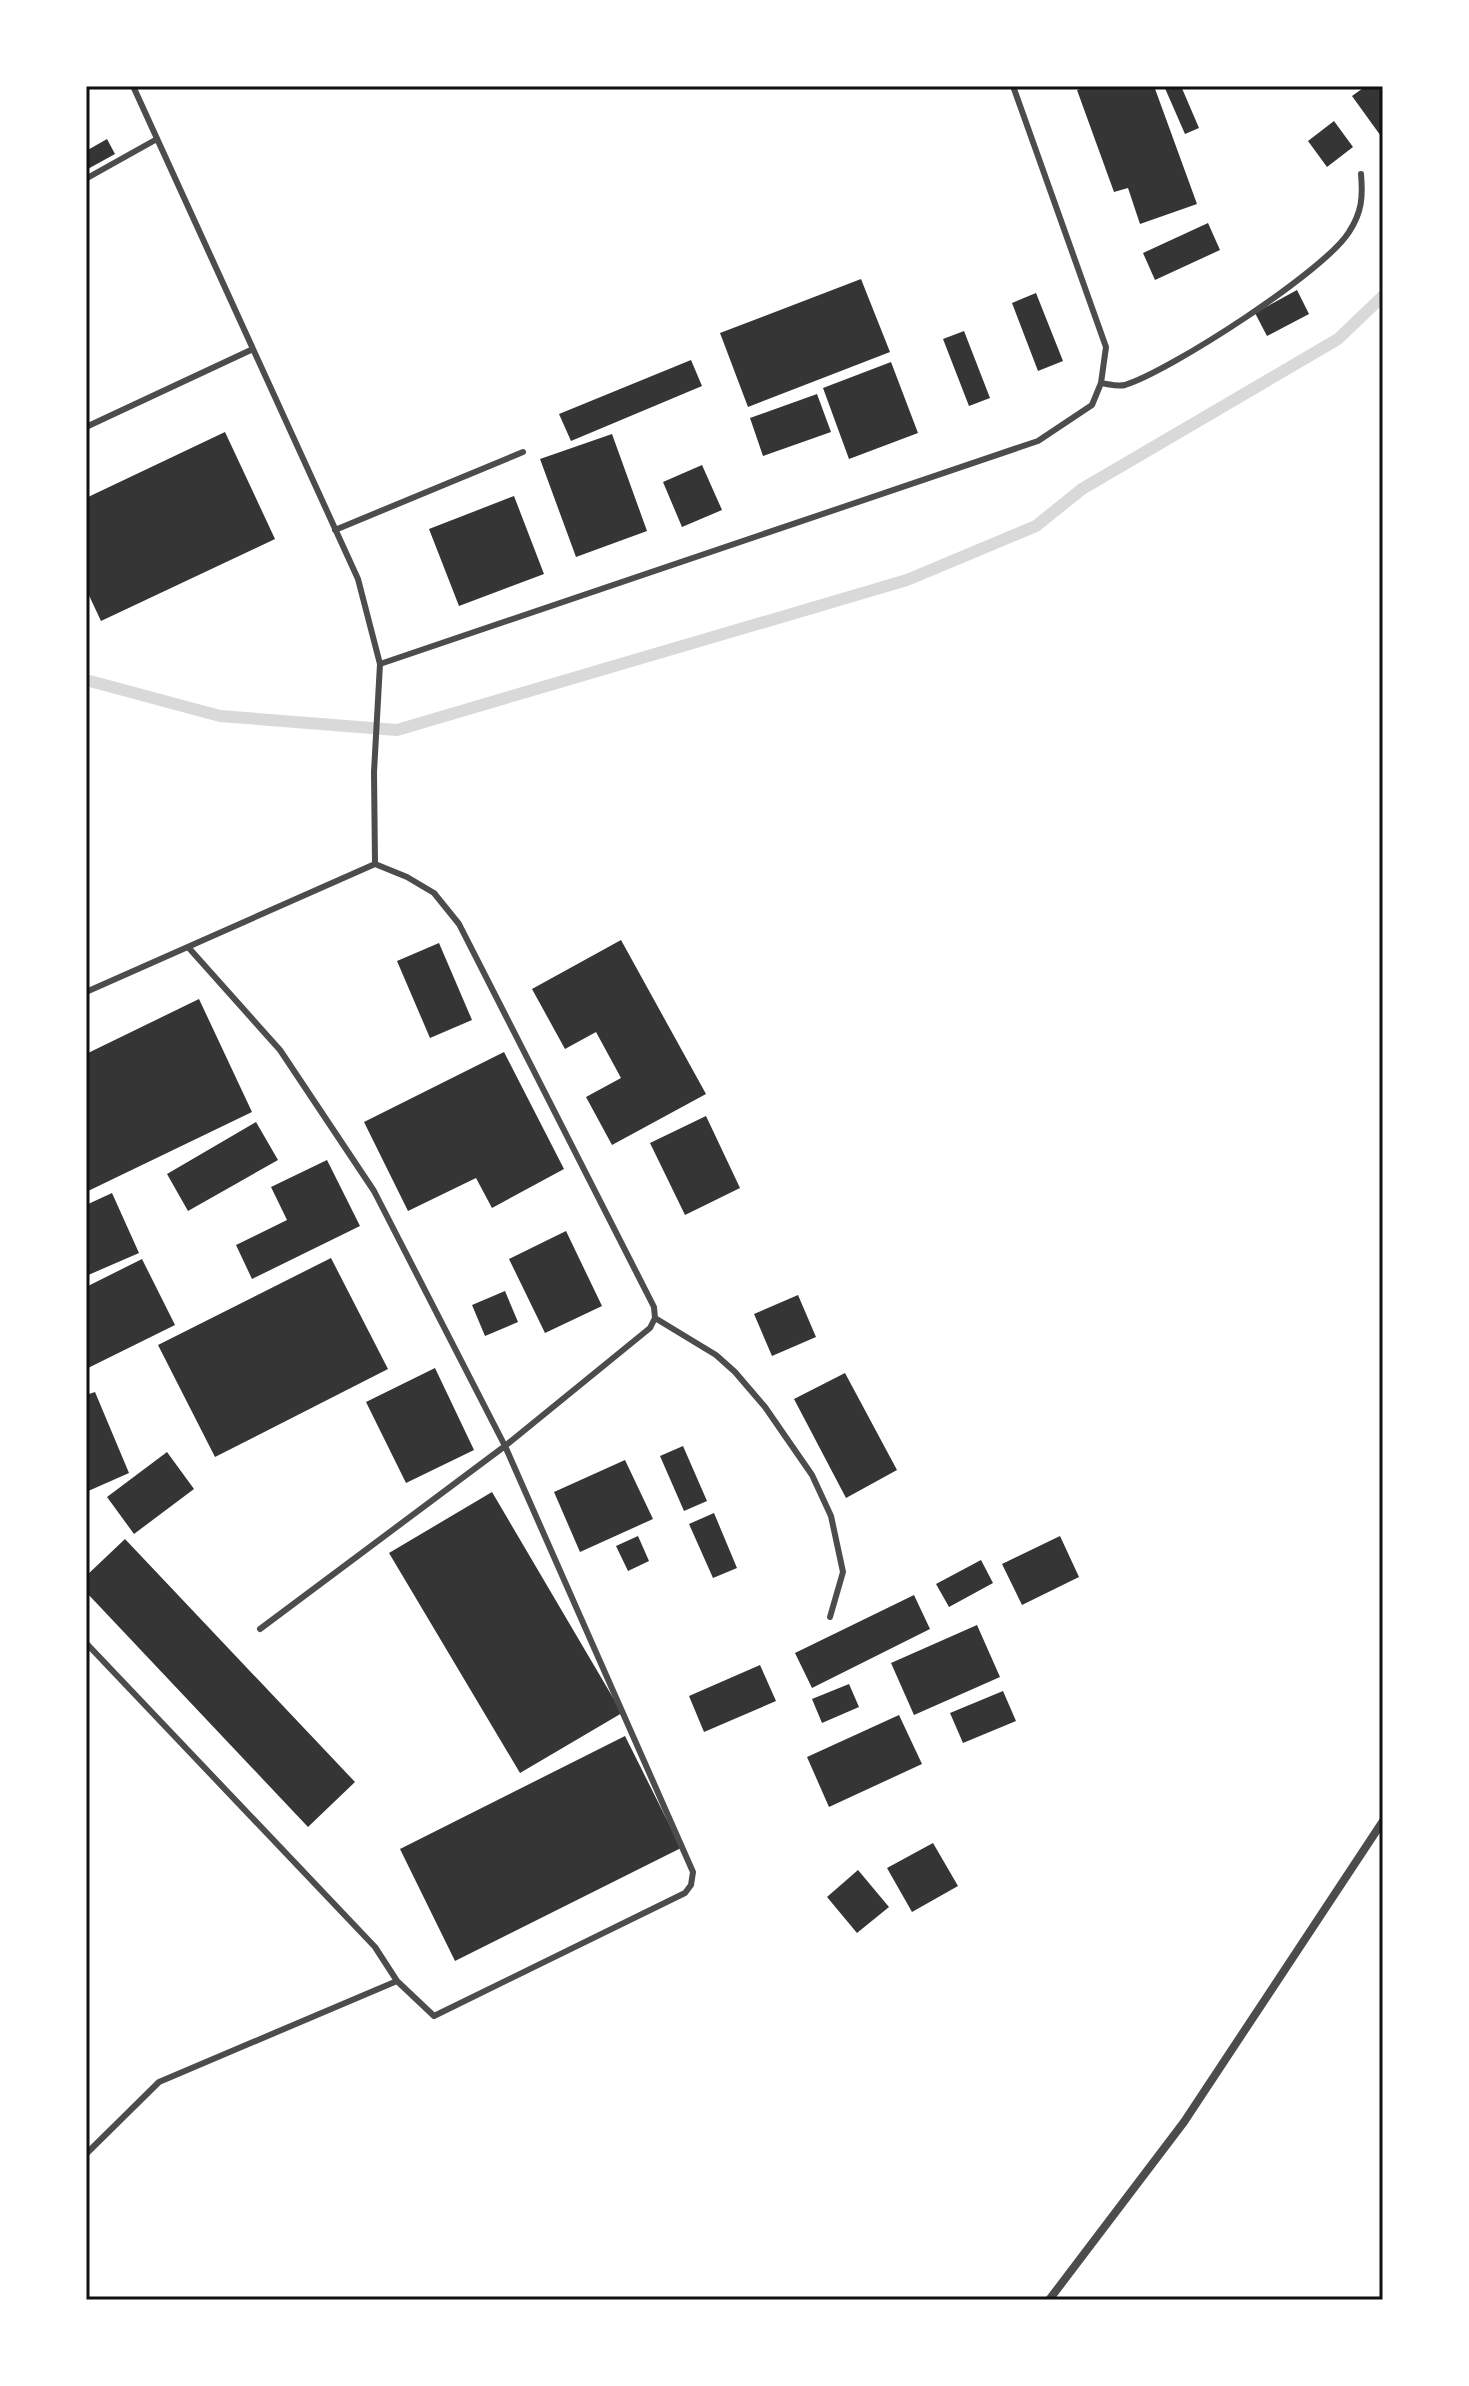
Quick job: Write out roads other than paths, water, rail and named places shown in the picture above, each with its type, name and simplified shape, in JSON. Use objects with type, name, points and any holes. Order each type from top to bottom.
[{"type":"street","points":[[1049,2300],[1184,2122],[1383,1821]]},
{"type":"lane","points":[[133,86],[358,579],[373,627],[380,664],[374,772],[375,864]]},
{"type":"lane","points":[[380,664],[1038,441],[1092,405],[1101,383],[1106,347],[1013,86]]},
{"type":"lane","points":[[89,177],[157,139]]},
{"type":"lane","points":[[1101,383],[1121,386],[1155,373],[1242,319],[1321,263],[1348,234],[1363,200],[1361,174]]},
{"type":"lane","points":[[86,427],[253,349]]},
{"type":"lane","points":[[335,530],[523,452]]},
{"type":"lane","points":[[86,992],[375,864],[407,877],[434,893],[459,924],[654,1307],[655,1318],[650,1328],[505,1446],[260,1629]]},
{"type":"lane","points":[[86,1643],[375,1947],[397,1981],[434,2016],[685,1893],[691,1885],[693,1872],[505,1446],[374,1191],[280,1050],[188,947]]},
{"type":"lane","points":[[655,1318],[716,1355],[735,1372],[765,1407],[812,1475],[831,1516],[843,1572],[830,1617]]},
{"type":"lane","points":[[86,2154],[159,2082],[397,1981]]},
{"type":"waterway","points":[[86,680],[220,716],[397,730],[907,580],[1036,526],[1082,489],[1338,339],[1383,296]]}]
